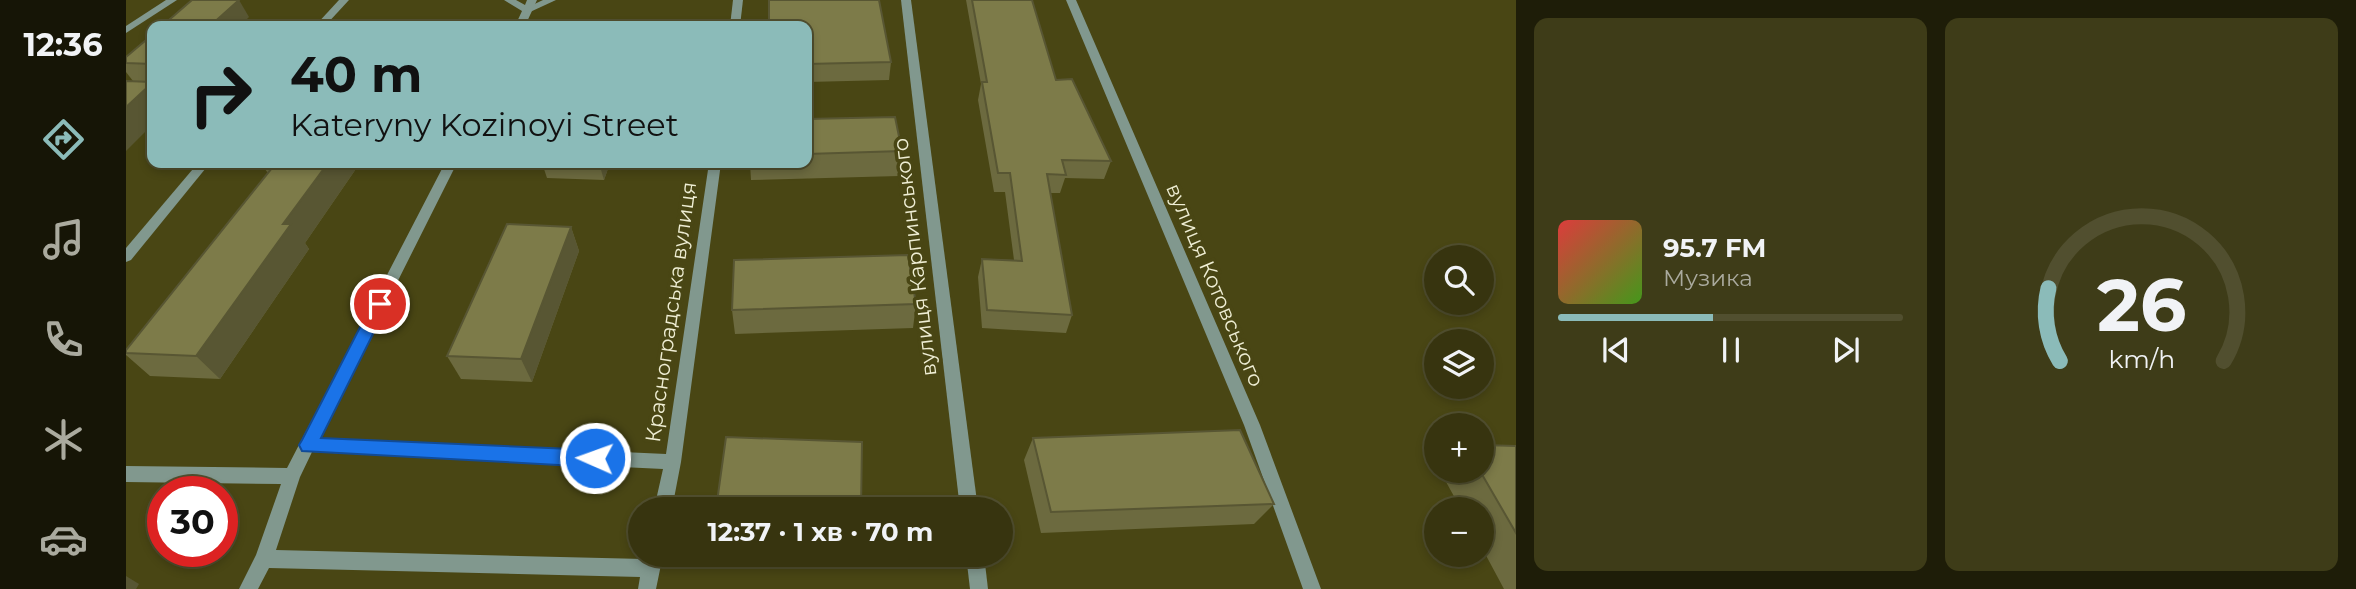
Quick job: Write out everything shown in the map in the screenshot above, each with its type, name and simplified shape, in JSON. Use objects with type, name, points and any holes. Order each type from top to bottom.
[{"type":"street","points":[[126,30],[173,0]]},
{"type":"street","points":[[325,21],[344,0]]},
{"type":"street","points":[[509,0],[529,5],[551,0]]},
{"type":"street","points":[[736,21],[738,0]]},
{"type":"street","name":"вулиця Карпинського","points":[[906,0],[968,497]]},
{"type":"street","name":"вулиця Котовського","points":[[1071,0],[1252,425],[1312,589]]},
{"type":"street","points":[[126,257],[200,168]]},
{"type":"street","points":[[248,589],[264,559],[292,475],[448,168]]},
{"type":"street","name":"Красноградська вулиця","points":[[666,497],[673,462],[714,168]]},
{"type":"street","points":[[308,445],[673,462]]},
{"type":"street","points":[[126,474],[292,475]]},
{"type":"street","points":[[264,559],[628,561]]},
{"type":"street","points":[[647,589],[651,567]]},
{"type":"street","points":[[976,567],[979,589]]},
{"type":"building","points":[[192,0],[239,0],[216,21],[168,21]]},
{"type":"building","points":[[769,0],[879,0],[891,62],[812,64],[812,21],[769,21]]},
{"type":"building","points":[[972,0],[1032,0],[1056,80],[1072,79],[1111,161],[1062,160],[1066,175],[1047,174],[1072,315],[987,310],[982,259],[1022,261],[1010,173],[998,173],[982,82],[987,82]]},
{"type":"building","points":[[147,39],[147,64],[126,63],[126,57]]},
{"type":"building","points":[[126,81],[147,82],[147,88],[126,107]]},
{"type":"building","points":[[895,117],[902,151],[812,154],[812,119]]},
{"type":"building","points":[[272,168],[324,168],[283,224],[291,224],[196,356],[126,353]]},
{"type":"building","points":[[507,224],[571,227],[521,359],[447,356]]},
{"type":"building","points":[[908,255],[916,304],[732,310],[734,260]]},
{"type":"building","points":[[1240,430],[1274,504],[1051,512],[1033,438]]},
{"type":"building","points":[[726,437],[862,442],[861,497],[718,497]]},
{"type":"building","points":[[1494,445],[1516,446],[1516,533],[1487,483],[1494,483]]},
{"type":"route","points":[[380,304],[308,445],[595,458]]}]
